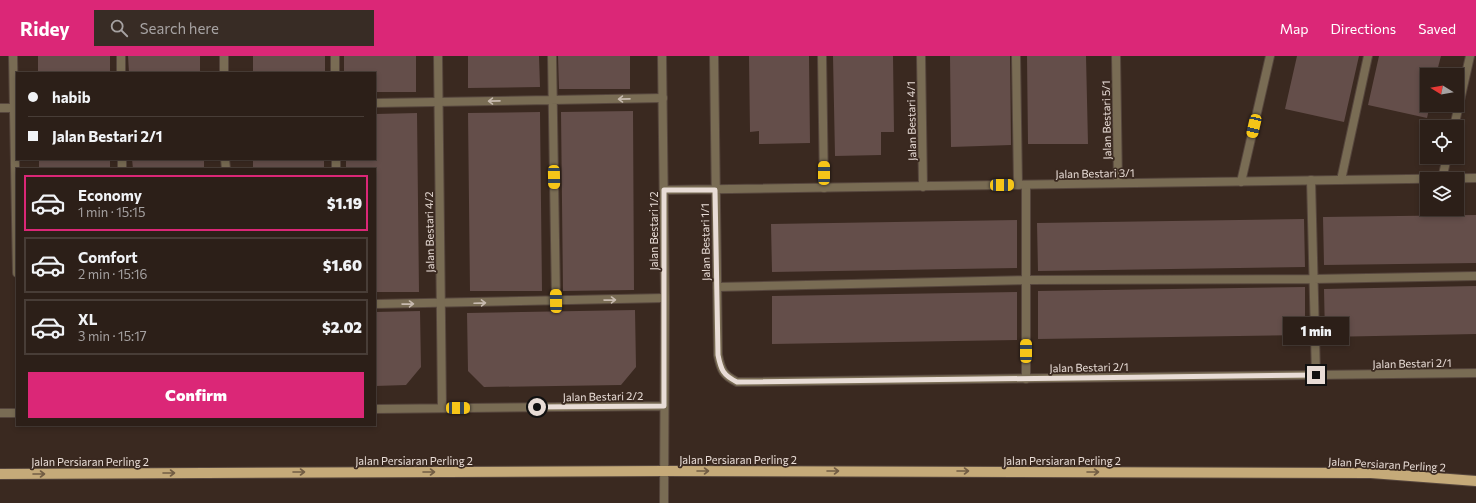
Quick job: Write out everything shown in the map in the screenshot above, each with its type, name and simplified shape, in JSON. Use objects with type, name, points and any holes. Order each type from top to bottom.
[{"type":"main road","name":"Jalan Persiaran Perling 2","points":[[0,474],[664,471],[1371,473],[1476,481]]},
{"type":"street","points":[[13,56],[16,190]]},
{"type":"street","points":[[121,56],[121,72]]},
{"type":"street","points":[[224,56],[224,72]]},
{"type":"street","points":[[335,56],[335,72]]},
{"type":"street","name":"Jalan Bestari 4/2","points":[[438,56],[442,408]]},
{"type":"street","points":[[552,56],[556,301]]},
{"type":"street","name":"Jalan Bestari 1/2","points":[[662,56],[664,190],[664,406]]},
{"type":"street","name":"Jalan Bestari 1/1","points":[[714,56],[718,355]]},
{"type":"street","points":[[822,56],[824,188]]},
{"type":"street","name":"Jalan Bestari 4/1","points":[[921,56],[923,186]]},
{"type":"street","points":[[1016,56],[1026,280],[1026,379]]},
{"type":"street","name":"Jalan Bestari 5/1","points":[[1116,56],[1118,183]]},
{"type":"street","points":[[1242,182],[1270,56]]},
{"type":"street","points":[[1341,180],[1368,56]]},
{"type":"street","points":[[1456,120],[1470,56]]},
{"type":"street","points":[[376,103],[662,98]]},
{"type":"street","points":[[0,108],[15,108]]},
{"type":"street","name":"Jalan Bestari 3/1","points":[[1464,178],[1476,178]]},
{"type":"street","name":"Jalan Bestari 3/1","points":[[664,190],[1420,179]]},
{"type":"street","points":[[1311,180],[1316,375]]},
{"type":"street","points":[[717,287],[1026,280],[1313,279],[1476,276]]},
{"type":"street","points":[[376,304],[441,304],[664,298]]},
{"type":"street","name":"Jalan Bestari 2/1","points":[[718,355],[721,367],[727,377],[737,382],[751,383],[1476,373]]},
{"type":"street","points":[[664,406],[664,503]]},
{"type":"street","name":"Jalan Bestari 2/2","points":[[376,409],[664,406]]},
{"type":"street","points":[[0,413],[16,413]]},
{"type":"building","points":[[38,56],[110,56],[110,72],[38,72]]},
{"type":"building","points":[[128,56],[200,56],[200,72],[129,72]]},
{"type":"building","points":[[253,56],[325,56],[325,72],[253,72]]},
{"type":"building","points":[[344,56],[416,56],[416,92],[376,92],[376,72],[344,72]]},
{"type":"building","points":[[468,56],[539,56],[540,87],[468,88]]},
{"type":"building","points":[[558,56],[630,56],[630,89],[559,89]]},
{"type":"building","points":[[749,56],[809,56],[810,143],[759,144],[759,131],[750,132]]},
{"type":"building","points":[[833,56],[893,56],[894,132],[881,132],[881,155],[835,156]]},
{"type":"building","points":[[950,56],[1010,56],[1011,145],[951,147]]},
{"type":"building","points":[[1027,56],[1086,56],[1088,144],[1028,144]]},
{"type":"building","points":[[1297,56],[1359,56],[1344,122],[1285,109]]},
{"type":"building","points":[[1379,56],[1441,56],[1438,68],[1420,68],[1420,112],[1428,112],[1427,118],[1368,105]]},
{"type":"building","points":[[633,111],[634,290],[563,291],[561,112]]},
{"type":"building","points":[[540,112],[542,291],[470,291],[468,113]]},
{"type":"building","points":[[417,113],[419,292],[376,292],[376,168],[346,168],[346,160],[376,160],[376,114]]},
{"type":"building","points":[[39,160],[110,160],[110,168],[39,168]]},
{"type":"building","points":[[132,160],[204,160],[204,168],[133,168]]},
{"type":"building","points":[[253,160],[324,160],[324,168],[253,168]]},
{"type":"building","points":[[1476,215],[1476,263],[1324,265],[1323,217]]},
{"type":"building","points":[[1304,219],[1305,267],[1038,271],[1037,223]]},
{"type":"building","points":[[1017,220],[1017,268],[772,272],[771,224]]},
{"type":"building","points":[[1476,286],[1476,334],[1325,337],[1324,289]]},
{"type":"building","points":[[1305,287],[1305,335],[1038,339],[1038,291]]},
{"type":"building","points":[[1017,292],[1017,340],[772,344],[772,296]]},
{"type":"building","points":[[635,310],[636,367],[621,385],[484,387],[468,371],[467,313]]},
{"type":"building","points":[[420,311],[421,367],[406,385],[376,386],[376,312]]},
{"type":"route","points":[[537,407],[664,406],[664,190],[715,190],[718,355],[721,367],[727,377],[737,382],[1316,375]]}]
